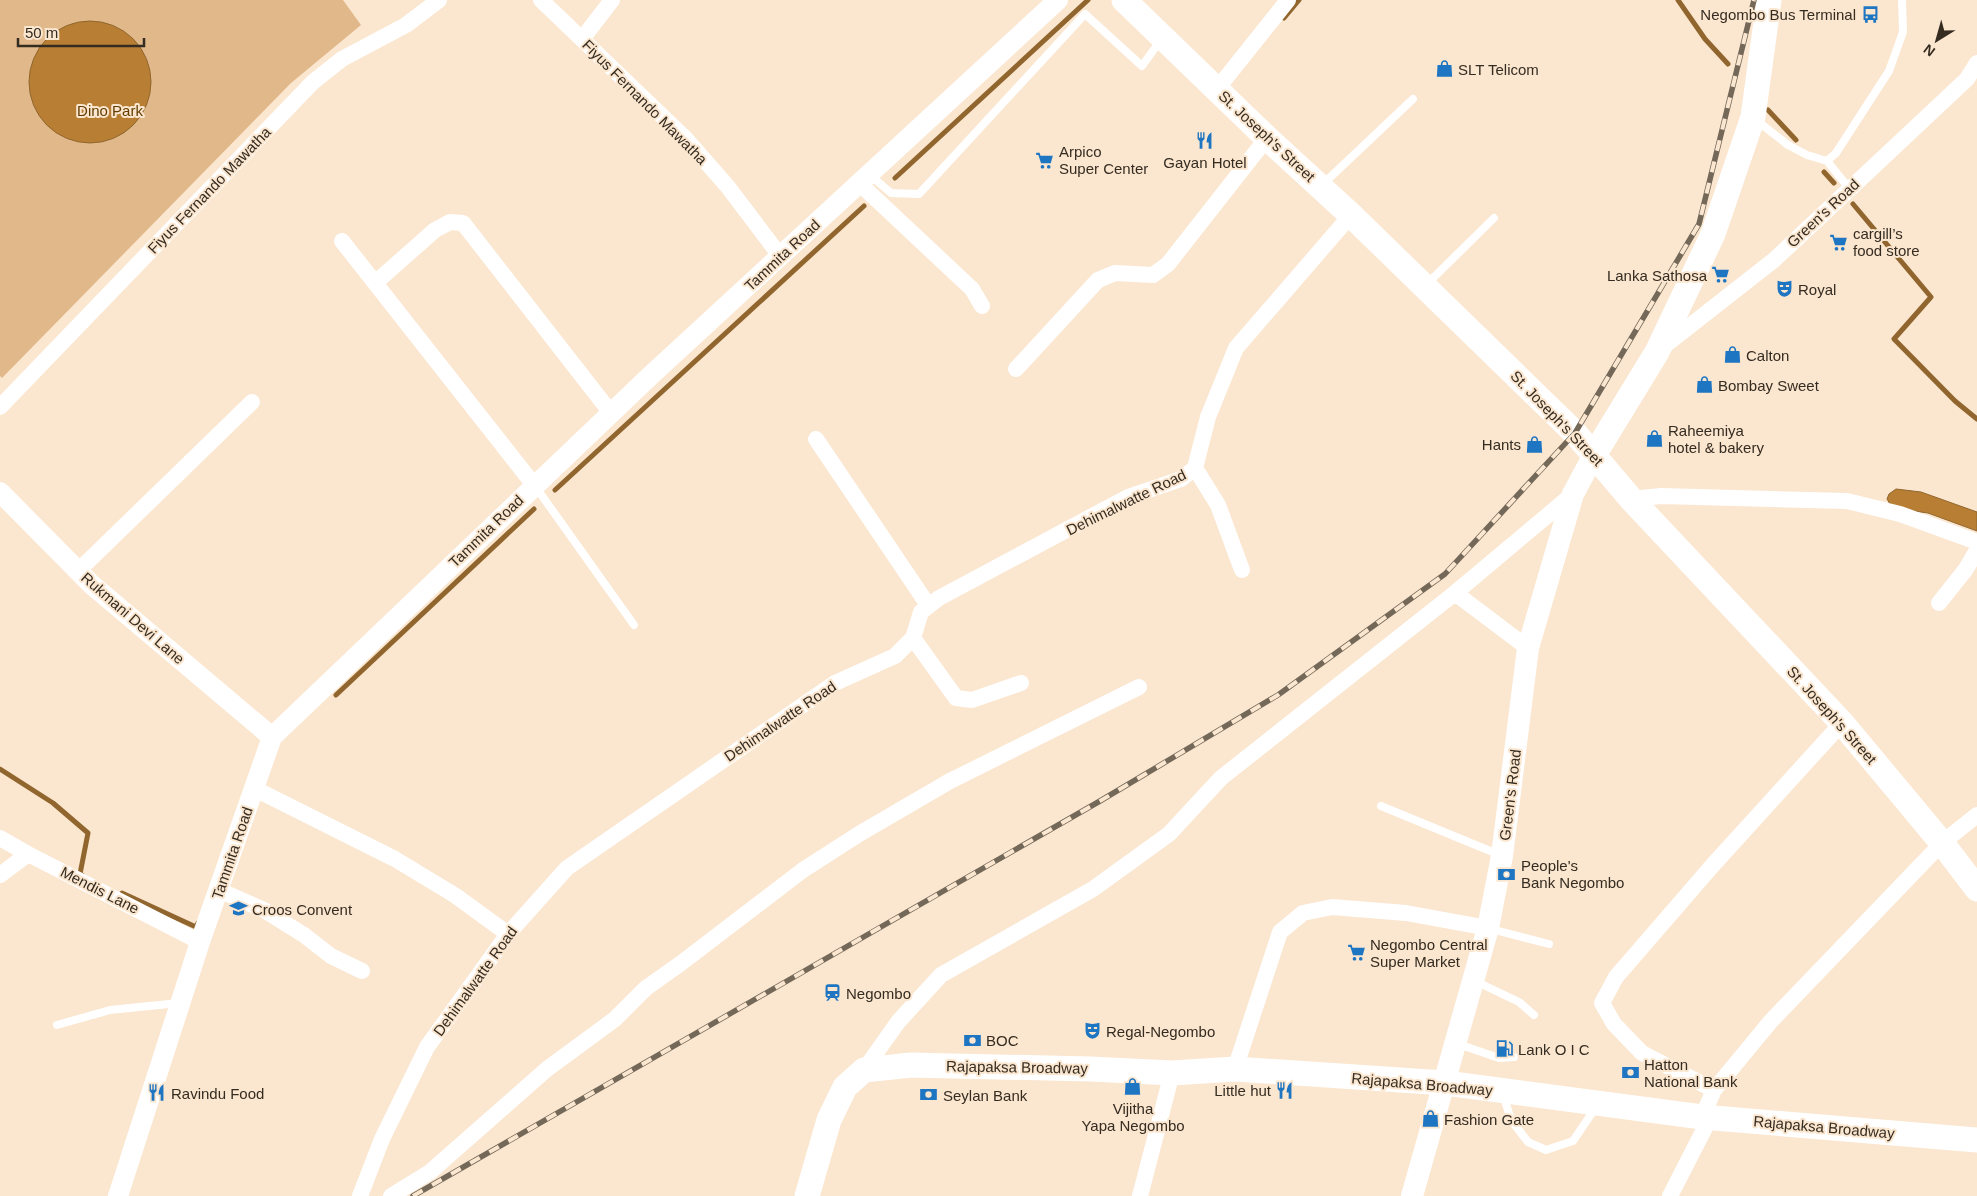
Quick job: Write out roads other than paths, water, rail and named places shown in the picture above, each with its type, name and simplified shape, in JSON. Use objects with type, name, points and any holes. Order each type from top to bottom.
[{"type":"main road","name":"St. Joseph's Street","points":[[1124,0],[1267,138],[1351,214],[1576,433],[1632,499],[1842,722],[1942,843],[1977,889]]},
{"type":"main road","points":[[1594,455],[1657,352],[1713,234],[1753,117],[1769,0]]},
{"type":"main road","name":"Green's Road","points":[[1412,1196],[1488,928],[1502,856],[1528,648],[1573,494],[1594,455]]},
{"type":"main road","name":"Rajapaksa Broadway","points":[[864,1070],[911,1065],[1172,1073],[1235,1069],[1445,1083],[1706,1117],[1977,1140]]},
{"type":"main road","points":[[807,1196],[829,1120],[845,1087],[864,1070]]},
{"type":"street","name":"Fiyus Fernando Mawatha","points":[[0,407],[313,82],[342,59],[406,26],[439,0]]},
{"type":"street","name":"Fiyus Fernando Mawatha","points":[[540,0],[686,139],[728,187],[781,257]]},
{"type":"street","points":[[582,39],[612,0]]},
{"type":"street","name":"Tammita Road","points":[[118,1196],[200,942],[272,737],[534,485],[1058,0]]},
{"type":"street","points":[[1217,89],[1288,0]]},
{"type":"street","name":"Green's Road","points":[[1657,352],[1774,260],[1967,79],[1977,62]]},
{"type":"street","points":[[1016,369],[1098,280],[1115,273],[1153,275],[1168,264],[1267,138]]},
{"type":"street","points":[[865,179],[972,289],[982,306]]},
{"type":"street","name":"Dehimalwatte Road","points":[[360,1196],[382,1139],[427,1048],[508,934],[566,868],[835,682],[895,656],[913,638],[921,612],[928,605],[1128,497],[1181,478],[1195,468],[1208,417],[1236,348],[1351,214]]},
{"type":"street","points":[[375,283],[434,230],[450,222],[463,223],[611,413]]},
{"type":"street","points":[[342,241],[534,485]]},
{"type":"street","points":[[78,571],[252,402]]},
{"type":"street","points":[[816,439],[928,605]]},
{"type":"street","points":[[1195,468],[1218,505],[1242,570]]},
{"type":"street","points":[[864,1070],[898,1022],[941,975],[1093,888],[1169,834],[1221,778],[1455,593],[1573,494]]},
{"type":"street","points":[[1632,499],[1661,496],[1847,501],[1900,514],[1977,542]]},
{"type":"street","name":"Rukmani Devi Lane","points":[[2,497],[91,584],[272,737]]},
{"type":"street","points":[[1939,603],[1966,570],[1977,550]]},
{"type":"street","points":[[1455,593],[1528,648]]},
{"type":"street","points":[[913,638],[956,698],[972,700],[1021,683]]},
{"type":"street","points":[[391,1196],[430,1172],[547,1069],[615,1019],[646,988],[803,870],[859,834],[950,781],[1139,687]]},
{"type":"street","points":[[1714,1090],[1642,1053],[1614,1024],[1602,1003],[1616,977],[1712,866],[1842,722]]},
{"type":"street","points":[[255,789],[395,859],[456,896],[508,934]]},
{"type":"street","points":[[1670,1196],[1706,1117],[1714,1090],[1770,1022],[1942,843],[1977,814]]},
{"type":"street","name":"Mendis Lane","points":[[0,838],[200,942]]},
{"type":"street","points":[[0,875],[28,854]]},
{"type":"street","points":[[219,890],[264,910],[304,935],[331,956],[362,971]]},
{"type":"street","points":[[1235,1069],[1280,932],[1304,913],[1332,907],[1351,908],[1406,913],[1488,928]]},
{"type":"street","points":[[1140,1196],[1172,1073]]},
{"type":"lane","points":[[1827,161],[1836,153],[1889,71],[1903,32],[1902,0]]},
{"type":"lane","points":[[865,179],[891,193],[918,194],[1085,14],[1142,66],[1163,38]]},
{"type":"lane","points":[[1320,186],[1413,99]]},
{"type":"lane","points":[[1753,117],[1788,145],[1807,155],[1827,161],[1849,188]]},
{"type":"lane","points":[[1424,286],[1494,218]]},
{"type":"lane","points":[[534,485],[634,625]]},
{"type":"lane","points":[[1381,806],[1502,856]]},
{"type":"lane","points":[[1488,928],[1549,944]]},
{"type":"lane","points":[[1473,980],[1519,1002],[1534,1015]]},
{"type":"lane","points":[[57,1025],[110,1010],[180,1003]]},
{"type":"lane","points":[[1456,1044],[1499,1058],[1514,1057]]},
{"type":"lane","points":[[1502,1091],[1511,1120],[1528,1142],[1546,1150],[1573,1141],[1598,1104]]},
{"type":"waterway","points":[[895,178],[1088,0]]},
{"type":"waterway","points":[[1284,18],[1299,0]]},
{"type":"waterway","points":[[1678,0],[1705,39],[1728,64]]},
{"type":"waterway","points":[[1768,110],[1796,140]]},
{"type":"waterway","points":[[1824,172],[1834,183]]},
{"type":"waterway","points":[[1853,204],[1931,297],[1894,339],[1955,401],[1977,419]]},
{"type":"waterway","points":[[555,490],[864,206]]},
{"type":"waterway","points":[[336,695],[534,509]]},
{"type":"waterway","points":[[0,769],[53,803],[88,833],[80,874],[82,875]]},
{"type":"waterway","points":[[122,893],[196,927],[198,923]]},
{"type":"railway","points":[[413,1196],[1100,801],[1278,695],[1445,574],[1575,433],[1699,224],[1754,0]]},
{"type":"place","name":"Negombo Bus Terminal","points":[[1870,14]]},
{"type":"place","name":"SLT Telicom","points":[[1444,69]]},
{"type":"place","name":"Gayan Hotel","points":[[1205,141]]},
{"type":"place","name":"Arpico Super Center","points":[[1045,160]]},
{"type":"place","name":"cargill’s food store","points":[[1839,242]]},
{"type":"place","name":"Lanka Sathosa","points":[[1721,275]]},
{"type":"place","name":"Royal","points":[[1784,289]]},
{"type":"place","name":"Calton","points":[[1732,355]]},
{"type":"place","name":"Bombay Sweet","points":[[1704,385]]},
{"type":"place","name":"Raheemiya hotel & bakery","points":[[1654,439]]},
{"type":"place","name":"Hants","points":[[1535,444]]},
{"type":"place","name":"People's Bank Negombo","points":[[1507,874]]},
{"type":"place","name":"Croos Convent","points":[[238,909]]},
{"type":"place","name":"Negombo Central Super Market","points":[[1356,953]]},
{"type":"place","name":"Negombo","points":[[832,993]]},
{"type":"place","name":"Regal-Negombo","points":[[1092,1031]]},
{"type":"place","name":"BOC","points":[[972,1040]]},
{"type":"place","name":"Lank O I C","points":[[1504,1049]]},
{"type":"place","name":"Hatton National Bank","points":[[1630,1073]]},
{"type":"place","name":"Vijitha Yapa Negombo","points":[[1133,1087]]},
{"type":"place","name":"Little hut","points":[[1285,1090]]},
{"type":"place","name":"Ravindu Food","points":[[157,1093]]},
{"type":"place","name":"Seylan Bank","points":[[929,1095]]},
{"type":"place","name":"Fashion Gate","points":[[1430,1119]]},
{"type":"park label","name":"Dino Park","points":[[110,110]]}]
